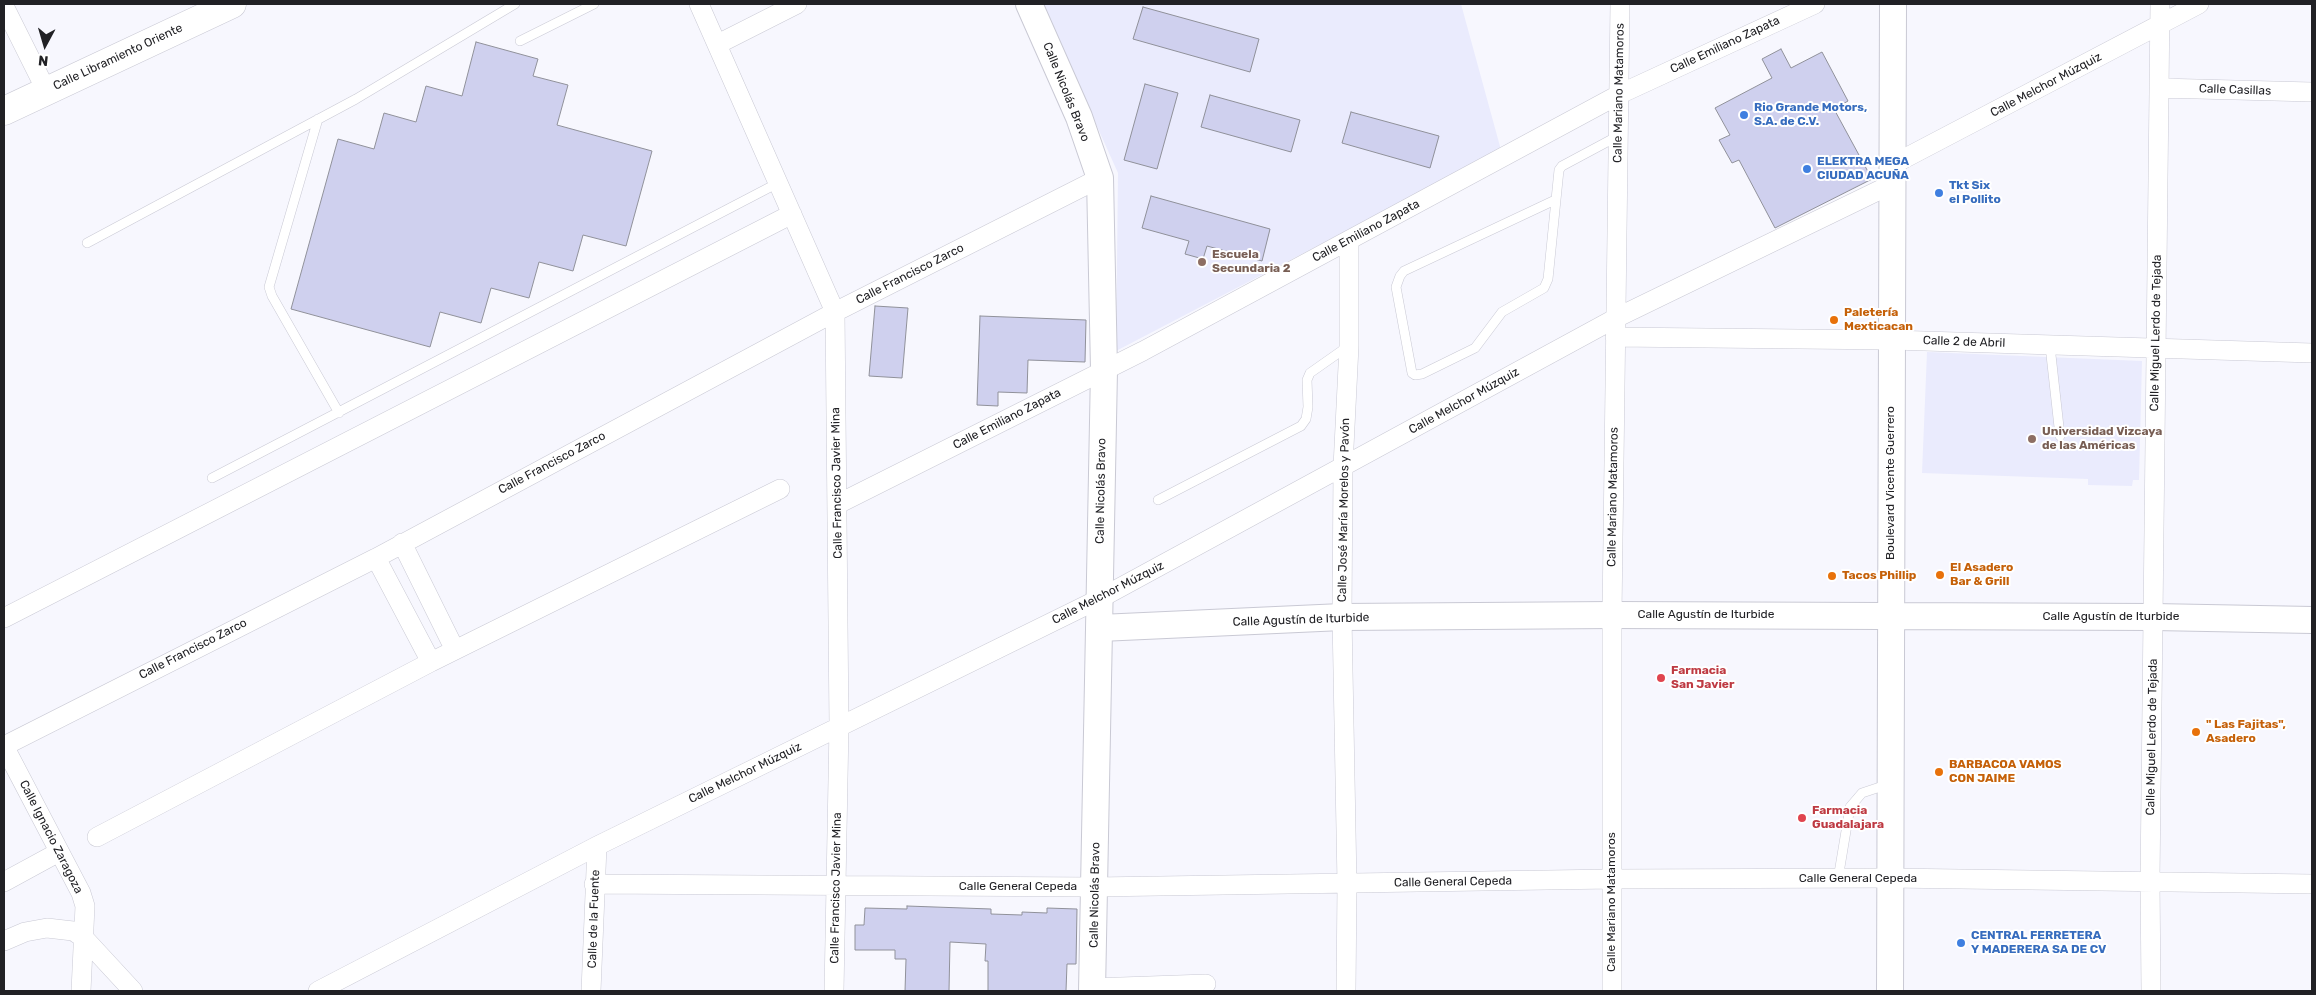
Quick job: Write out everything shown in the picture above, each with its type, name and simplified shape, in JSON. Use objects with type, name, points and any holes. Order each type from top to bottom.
[{"type":"main road","name":"Calle Libramiento Oriente","points":[[4,111],[232,4]]},
{"type":"street","name":"Calle Francisco Javier Mina","points":[[699,4],[835,312],[839,726],[834,991]]},
{"type":"street","points":[[718,44],[797,4]]},
{"type":"street","name":"Calle Nicolás Bravo","points":[[1029,4],[1079,117],[1100,178],[1104,370],[1092,990]]},
{"type":"street","name":"Calle Mariano Matamoros","points":[[1612,991],[1612,615],[1620,4]]},
{"type":"street","name":"Calle Emiliano Zapata","points":[[838,504],[1143,351],[1620,94],[1815,4]]},
{"type":"street","name":"Boulevard Vicente Guerrero","points":[[1890,991],[1893,4]]},
{"type":"street","name":"Calle Miguel Lerdo de Tejada","points":[[2152,991],[2150,880],[2160,4]]},
{"type":"street","name":"Calle Melchor Múzquiz","points":[[321,990],[597,846],[1099,599],[1616,318],[1892,175],[2199,4]]},
{"type":"street","points":[[4,6],[46,90]]},
{"type":"street","name":"Calle Casillas","points":[[2159,88],[2312,92]]},
{"type":"street","name":"Calle Francisco Zarco","points":[[4,746],[376,558],[835,312],[1100,178]]},
{"type":"street","points":[[4,618],[792,214]]},
{"type":"street","name":"Calle José María Morelos y Pavón","points":[[1346,991],[1347,884],[1342,617],[1343,467],[1350,346],[1349,240]]},
{"type":"street","name":"Calle 2 de Abril","points":[[1615,337],[1892,340],[2155,350],[2312,353]]},
{"type":"street","points":[[96,837],[431,662],[780,489]]},
{"type":"street","points":[[402,543],[455,650]]},
{"type":"street","points":[[376,558],[431,662]]},
{"type":"street","name":"Calle Agustín de Iturbide","points":[[1100,628],[1342,617],[1612,615],[2154,617],[2312,620]]},
{"type":"street","name":"Calle Ignacio Zaragoza","points":[[4,746],[81,893],[85,906],[81,991]]},
{"type":"street","name":"Calle de la Fuente","points":[[591,991],[597,846]]},
{"type":"street","points":[[4,882],[59,852]]},
{"type":"street","name":"Calle General Cepeda","points":[[594,884],[1095,887],[1612,879],[1890,878],[2150,880],[2312,884]]},
{"type":"street","points":[[4,940],[25,932],[47,928],[73,931],[84,938],[133,991]]},
{"type":"street","points":[[1092,990],[1206,984]]},
{"type":"lane","points":[[87,243],[356,99],[515,4]]},
{"type":"lane","points":[[520,41],[594,4]]},
{"type":"lane","points":[[318,119],[269,287],[272,296],[339,413]]},
{"type":"lane","points":[[1554,200],[1404,271],[1396,287],[1412,373],[1416,375],[1422,374],[1475,348],[1502,312],[1546,286],[1557,176],[1562,166],[1618,136]]},
{"type":"lane","points":[[212,478],[778,183]]},
{"type":"lane","points":[[1158,500],[1301,426],[1307,413],[1307,380],[1310,373],[1350,346]]},
{"type":"lane","points":[[2050,346],[2060,436]]},
{"type":"lane","points":[[1838,879],[1850,807],[1862,793],[1890,784]]},
{"type":"shaded area","name":"Escuela Secundaria 2","points":[[1042,4],[1461,4],[1501,150],[1116,351],[1118,173]]},
{"type":"shaded area","name":"Universidad Vizcaya de las Américas","points":[[1927,352],[2142,361],[2139,480],[2133,480],[2132,486],[2088,485],[2088,479],[1922,473]]},
{"type":"building","points":[[1143,7],[1259,39],[1250,72],[1133,39]]},
{"type":"building","points":[[476,42],[538,59],[533,76],[568,85],[557,125],[652,151],[626,246],[583,235],[573,271],[539,262],[529,298],[491,288],[481,323],[440,312],[430,347],[291,309],[338,139],[374,149],[384,113],[416,122],[426,86],[462,96]]},
{"type":"building","points":[[1781,49],[1791,68],[1822,52],[1848,101],[1834,109],[1872,179],[1775,228],[1739,160],[1732,163],[1719,140],[1730,135],[1715,108],[1772,78],[1762,59]]},
{"type":"building","points":[[1145,84],[1178,93],[1157,169],[1124,160]]},
{"type":"building","points":[[1210,95],[1300,120],[1291,152],[1201,127]]},
{"type":"building","points":[[1351,112],[1439,136],[1430,168],[1342,143]]},
{"type":"building","points":[[1151,196],[1270,229],[1262,261],[1207,246],[1203,259],[1185,254],[1189,241],[1142,228]]},
{"type":"building","points":[[875,306],[908,308],[902,378],[869,376]]},
{"type":"building","points":[[980,316],[1086,320],[1085,362],[1028,360],[1027,393],[998,392],[998,406],[977,405]]},
{"type":"building","points":[[907,906],[991,909],[991,914],[1022,915],[1022,912],[1047,913],[1047,908],[1077,909],[1076,964],[1067,964],[1066,991],[988,991],[988,961],[985,961],[986,944],[950,942],[949,991],[905,991],[906,959],[895,959],[895,950],[855,950],[855,925],[864,925],[865,908],[907,909]]},
{"type":"place","name":"Rio Grande Motors, S.A. de C.V.","points":[[1744,115]]},
{"type":"place","name":"ELEKTRA MEGA CIUDAD ACUÑA","points":[[1807,169]]},
{"type":"place","name":"Tkt Six el Pollito","points":[[1939,193]]},
{"type":"place","name":"Escuela Secundaria 2","points":[[1202,262]]},
{"type":"place","name":"Paletería Mexticacan","points":[[1834,320]]},
{"type":"place","name":"Universidad Vizcaya de las Américas","points":[[2032,439]]},
{"type":"place","name":"El Asadero Bar & Grill","points":[[1940,575]]},
{"type":"place","name":"Tacos Phillip","points":[[1832,576]]},
{"type":"place","name":"Farmacia San Javier","points":[[1661,678]]},
{"type":"place","name":"\" Las Fajitas\", Asadero","points":[[2196,732]]},
{"type":"place","name":"BARBACOA VAMOS CON JAIME","points":[[1939,772]]},
{"type":"place","name":"Farmacia Guadalajara","points":[[1802,818]]},
{"type":"place","name":"CENTRAL FERRETERA Y MADERERA SA DE CV","points":[[1961,943]]}]
